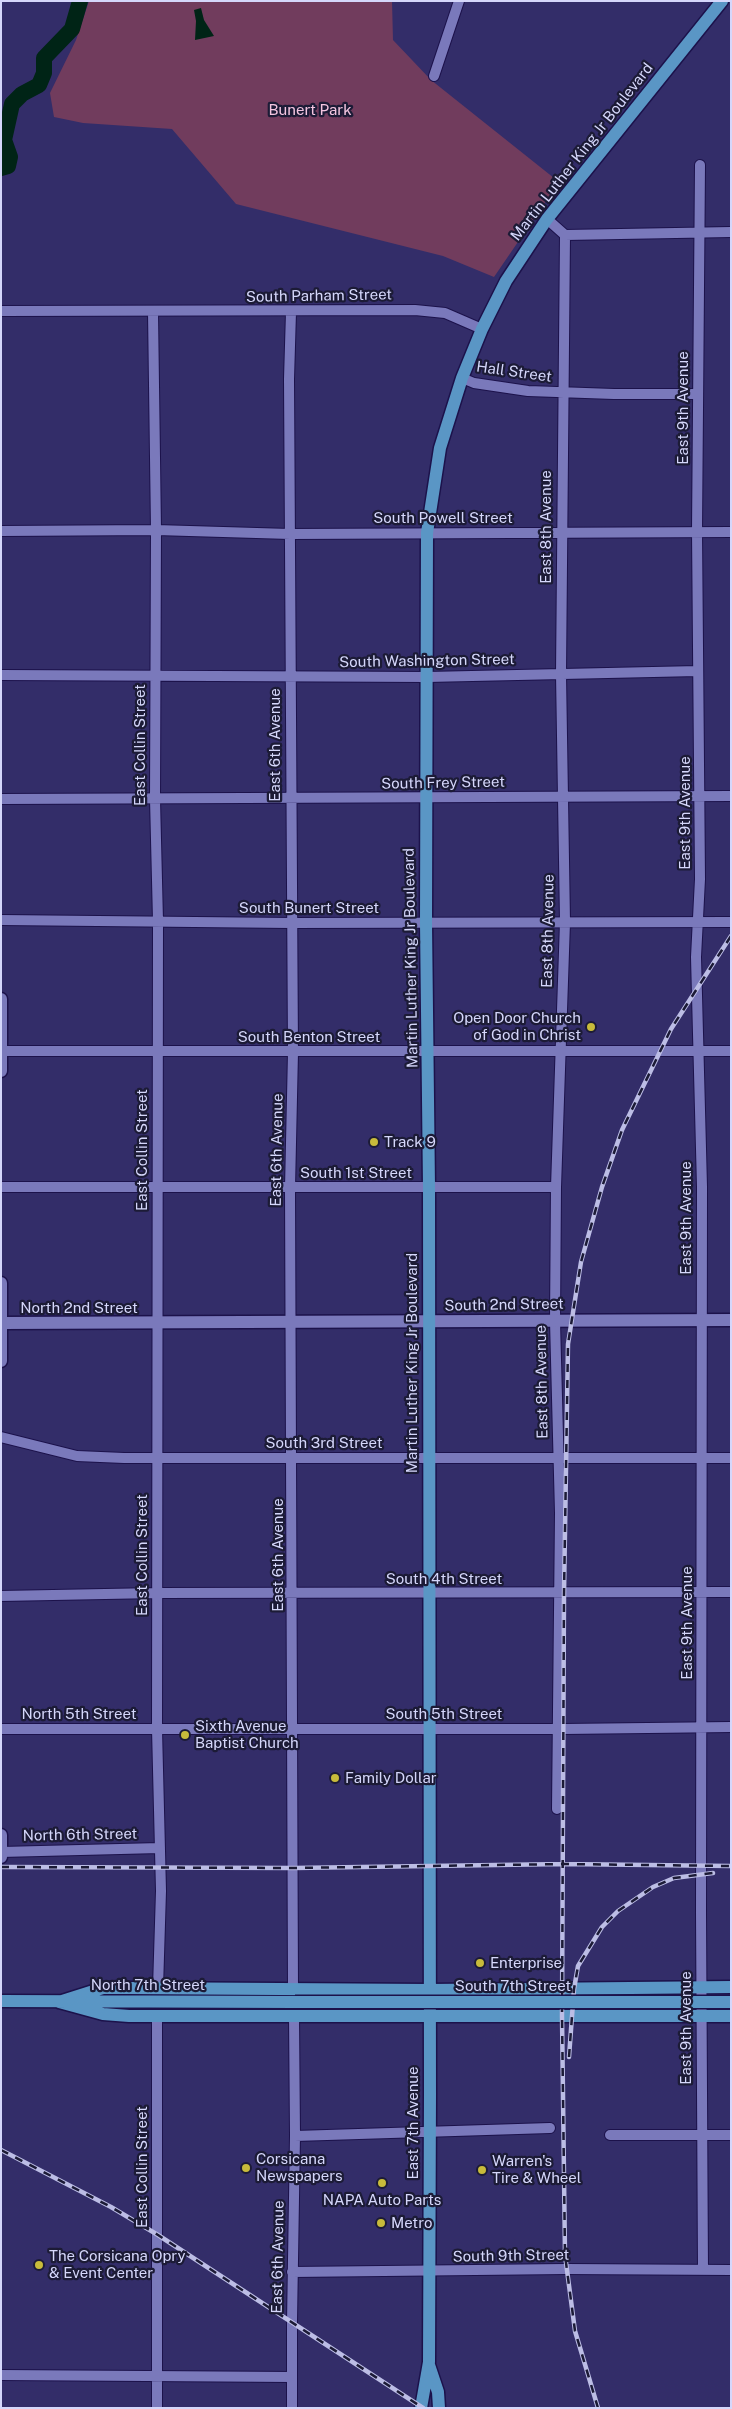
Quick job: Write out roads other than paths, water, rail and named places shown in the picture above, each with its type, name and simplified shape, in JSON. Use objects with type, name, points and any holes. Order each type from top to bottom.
[{"type":"main road","name":"Martin Luther King Jr Boulevard","points":[[429,2003],[429,1188],[426,799],[428,533],[440,448],[462,378],[482,329],[516,264],[547,219],[722,1]]},
{"type":"main road","points":[[59,2002],[103,1988],[158,1988],[294,1995],[429,1990],[731,1987]]},
{"type":"main road","name":"North 7th Street","points":[[1,2001],[59,2002],[294,1995]]},
{"type":"main road","name":"South 7th Street","points":[[294,1995],[731,2002]]},
{"type":"main road","points":[[59,2002],[103,2014],[157,2016],[731,2016]]},
{"type":"main road","name":"East 7th Avenue","points":[[421,2408],[429,2362],[429,2003]]},
{"type":"main road","name":"East 7th Avenue","points":[[429,2362],[438,2392],[439,2408]]},
{"type":"street","points":[[434,76],[459,1]]},
{"type":"street","name":"East 9th Avenue","points":[[700,165],[697,531],[700,796],[696,957],[700,1051],[703,2270]]},
{"type":"street","points":[[547,219],[564,235],[731,232]]},
{"type":"street","name":"East 8th Avenue","points":[[557,1809],[559,1594],[555,1321],[556,1187],[565,922],[561,674],[564,235]]},
{"type":"street","name":"South Parham Street","points":[[1,311],[432,311],[445,314],[482,329]]},
{"type":"street","name":"East Collin Street","points":[[153,312],[156,530],[155,799],[158,921],[156,1188],[158,1458],[157,1729],[160,1848],[158,1988]]},
{"type":"street","name":"East 6th Avenue","points":[[291,312],[289,379],[290,798],[293,1052],[290,1188],[293,1457],[294,1995]]},
{"type":"street","name":"Hall Street","points":[[462,378],[492,387],[562,393],[698,394]]},
{"type":"street","name":"South Powell Street","points":[[1,531],[156,530],[290,534],[731,532]]},
{"type":"street","name":"South Washington Street","points":[[1,675],[427,677],[698,671]]},
{"type":"street","name":"South Frey Street","points":[[1,799],[426,799],[564,796],[731,796]]},
{"type":"street","name":"South Bunert Street","points":[[1,920],[291,924],[731,922]]},
{"type":"street","points":[[1,999],[1,1071]]},
{"type":"street","name":"South Benton Street","points":[[1,1051],[731,1051]]},
{"type":"street","name":"South 1st Street","points":[[1,1187],[556,1187]]},
{"type":"street","points":[[1,1283],[1,1361]]},
{"type":"street","name":"South 2nd Street","points":[[157,1324],[731,1320]]},
{"type":"street","name":"North 2nd Street","points":[[2,1324],[157,1324]]},
{"type":"street","name":"South 3rd Street","points":[[1,1437],[77,1456],[158,1458],[731,1458]]},
{"type":"street","name":"South 4th Street","points":[[1,1596],[157,1593],[559,1594],[731,1592]]},
{"type":"street","name":"South 5th Street","points":[[157,1729],[731,1727]]},
{"type":"street","name":"North 5th Street","points":[[1,1729],[157,1729]]},
{"type":"street","points":[[1,1835],[1,1857]]},
{"type":"street","name":"North 6th Street","points":[[1,1852],[160,1848]]},
{"type":"street","name":"East Collin Street","points":[[157,2016],[157,2408]]},
{"type":"street","name":"East 6th Avenue","points":[[292,2408],[295,2136],[294,2016]]},
{"type":"street","points":[[295,2136],[550,2128]]},
{"type":"street","points":[[610,2135],[731,2134]]},
{"type":"street","name":"South 9th Street","points":[[292,2272],[566,2269],[731,2270]]},
{"type":"street","points":[[1,2375],[292,2378]]},
{"type":"waterway","points":[[1,168],[8,166],[10,157],[4,140],[12,104],[22,94],[39,85],[44,73],[44,58],[72,29],[80,1]]},
{"type":"railway","points":[[598,2408],[575,2331],[565,2255],[562,2016],[564,1594],[568,1344],[581,1262],[602,1187],[622,1130],[671,1029],[731,936]]},
{"type":"railway","points":[[1,1867],[294,1868],[564,1864],[731,1866]]},
{"type":"railway","points":[[569,2057],[574,1989],[578,1966],[602,1927],[618,1911],[653,1887],[674,1878],[713,1873]]},
{"type":"railway","points":[[1,2150],[111,2207],[158,2235],[423,2408]]},
{"type":"place","name":"Open Door Church of God in Christ","points":[[591,1027]]},
{"type":"place","name":"Track 9","points":[[374,1142]]},
{"type":"place","name":"Sixth Avenue Baptist Church","points":[[185,1735]]},
{"type":"place","name":"Family Dollar","points":[[335,1778]]},
{"type":"place","name":"Enterprise","points":[[480,1963]]},
{"type":"place","name":"Corsicana Newspapers","points":[[246,2168]]},
{"type":"place","name":"Warren's Tire & Wheel","points":[[482,2170]]},
{"type":"place","name":"NAPA Auto Parts","points":[[382,2183]]},
{"type":"place","name":"Metro","points":[[381,2223]]},
{"type":"place","name":"The Corsicana Opry & Event Center","points":[[39,2265]]},
{"type":"park label","name":"Bunert Park","points":[[310,110]]}]
